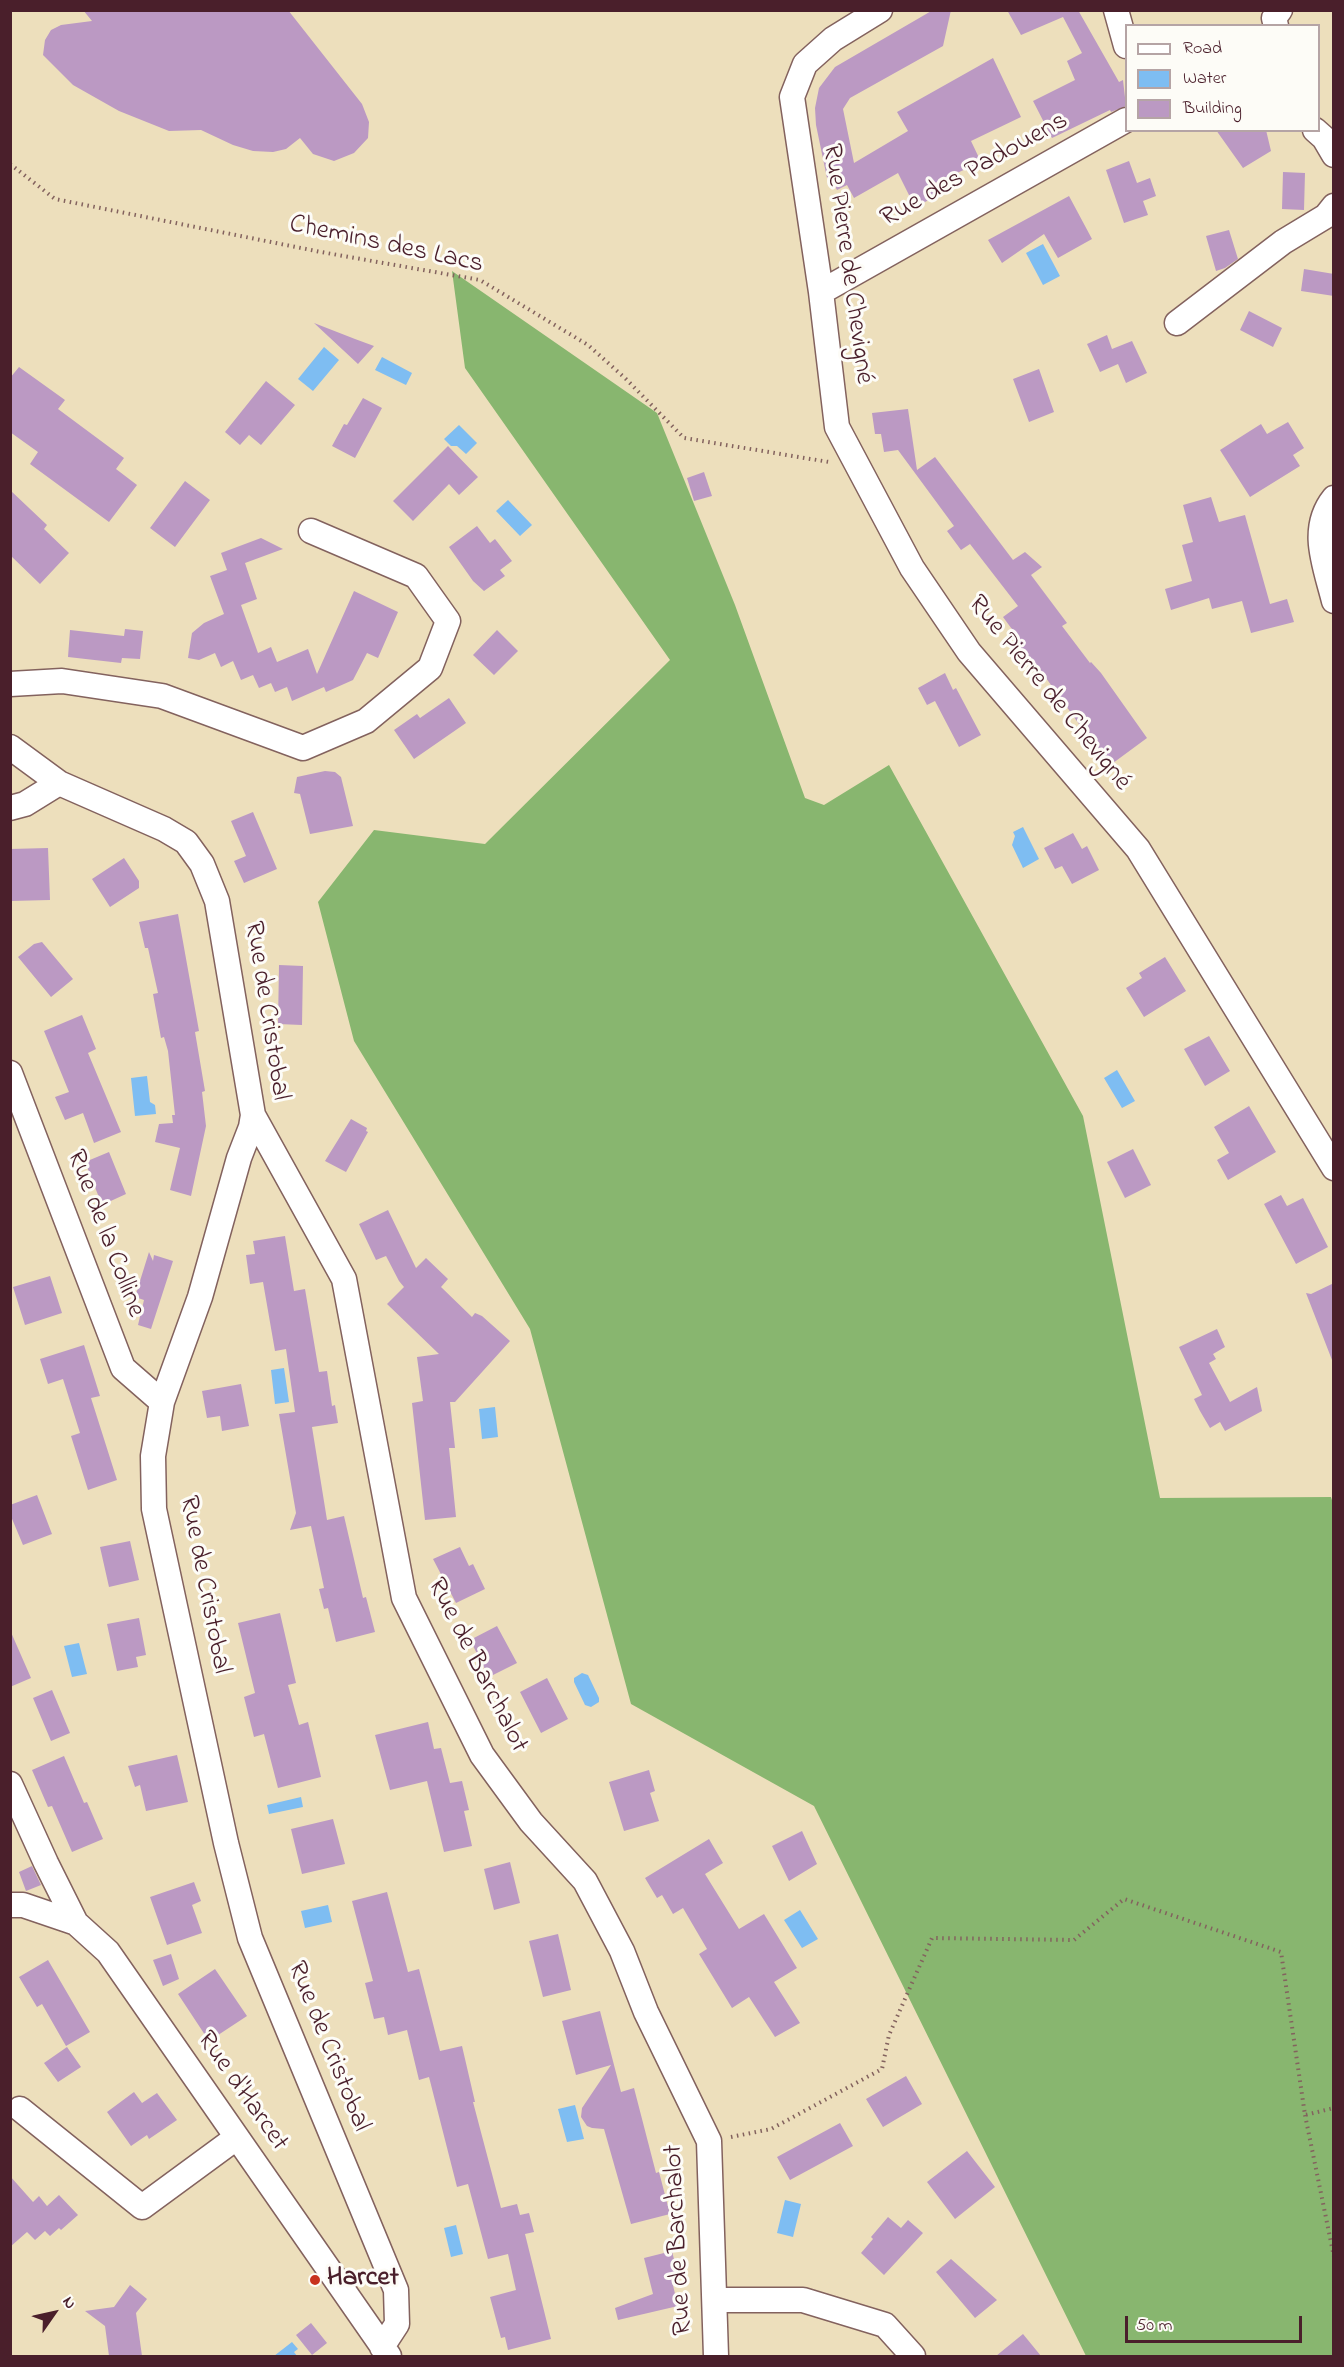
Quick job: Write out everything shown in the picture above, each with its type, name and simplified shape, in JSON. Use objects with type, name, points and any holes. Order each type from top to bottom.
[{"type":"street","name":"Rue Pierre de Chevigné","points":[[880,10],[833,39],[806,64],[792,97],[821,292],[837,427],[912,568],[969,652],[1138,849],[1334,1168]]},
{"type":"street","points":[[1116,10],[1125,42]]},
{"type":"street","points":[[1276,24],[1274,18],[1280,10]]},
{"type":"street","name":"Rue des Padouens","points":[[821,292],[1125,121]]},
{"type":"street","points":[[1317,132],[1324,138],[1334,155]]},
{"type":"street","points":[[1177,323],[1283,242],[1326,216],[1334,206]]},
{"type":"street","points":[[1334,498],[1323,511],[1319,539],[1334,601]]},
{"type":"street","points":[[10,684],[62,681],[162,696],[303,748],[366,721],[430,668],[448,621],[416,576],[311,531]]},
{"type":"street","name":"Rue de Cristobal","points":[[10,747],[59,783],[164,829],[186,842],[202,864],[217,901],[253,1115],[200,1297],[162,1402],[153,1456],[154,1509],[226,1842],[250,1938],[396,2290],[397,2324],[386,2352]]},
{"type":"street","points":[[10,808],[25,804],[59,783]]},
{"type":"street","name":"Rue de la Colline","points":[[10,1073],[123,1368],[162,1402]]},
{"type":"street","name":"Rue de Barchalot","points":[[253,1115],[344,1279],[404,1598],[482,1755],[531,1822],[585,1881],[622,1951],[646,2012],[709,2141],[716,2356]]},
{"type":"street","points":[[10,1784],[45,1863],[76,1923]]},
{"type":"street","name":"Rue d'Harcet","points":[[10,1905],[23,1905],[76,1923],[108,1952],[386,2352]]},
{"type":"street","points":[[20,2109],[142,2207],[236,2138]]},
{"type":"street","points":[[715,2300],[802,2300],[885,2325],[913,2356]]},
{"type":"path","name":"Chemins des Lacs","points":[[10,164],[55,199],[321,252],[480,280],[588,345],[625,378],[684,438],[859,466]]},
{"type":"path","points":[[709,2141],[771,2129],[882,2069],[889,2034],[932,1938],[1074,1940],[1124,1899],[1281,1952],[1305,2115],[1334,2257]]},
{"type":"path","points":[[1305,2115],[1334,2108]]},
{"type":"green space","points":[[452,271],[657,413],[735,605],[805,798],[824,805],[889,765],[1083,1116],[1160,1498],[1331,1497],[1334,1507],[1333,2356],[1086,2356],[814,1806],[631,1704],[530,1329],[354,1041],[318,902],[374,830],[485,844],[670,660],[465,368]]},
{"type":"water","points":[[1043,244],[1060,276],[1043,285],[1026,253]]},
{"type":"water","points":[[324,347],[339,360],[313,391],[298,379]]},
{"type":"water","points":[[382,357],[412,373],[406,385],[375,370]]},
{"type":"water","points":[[459,425],[477,443],[466,454],[457,446],[451,446],[444,439]]},
{"type":"water","points":[[508,500],[532,525],[520,536],[496,511]]},
{"type":"water","points":[[1023,827],[1039,859],[1023,868],[1012,845],[1015,836],[1013,832]]},
{"type":"water","points":[[1117,1070],[1135,1101],[1122,1108],[1104,1078]]},
{"type":"water","points":[[147,1076],[150,1102],[155,1105],[156,1114],[135,1116],[131,1078]]},
{"type":"water","points":[[284,1368],[289,1402],[275,1404],[271,1370]]},
{"type":"water","points":[[495,1407],[498,1437],[482,1439],[479,1409]]},
{"type":"water","points":[[79,1643],[87,1674],[72,1677],[64,1646]]},
{"type":"water","points":[[582,1673],[588,1675],[599,1698],[599,1702],[591,1707],[585,1705],[574,1682],[574,1678]]},
{"type":"water","points":[[301,1797],[303,1807],[269,1814],[267,1805]]},
{"type":"water","points":[[328,1905],[332,1922],[305,1928],[301,1911]]},
{"type":"water","points":[[800,1910],[818,1939],[802,1948],[784,1920]]},
{"type":"water","points":[[575,2105],[584,2139],[567,2142],[558,2109]]},
{"type":"water","points":[[785,2200],[801,2204],[793,2237],[777,2233]]},
{"type":"water","points":[[456,2225],[463,2254],[451,2257],[444,2228]]},
{"type":"water","points":[[292,2342],[298,2349],[294,2352],[297,2356],[274,2356]]},
{"type":"building","points":[[83,10],[288,10],[362,104],[369,122],[368,138],[354,153],[334,161],[313,154],[300,138],[286,149],[273,152],[253,151],[233,145],[201,130],[169,131],[119,111],[73,85],[43,55],[45,40],[51,30],[61,25],[92,21]]},
{"type":"building","points":[[933,10],[951,10],[943,46],[850,98],[843,109],[854,163],[908,131],[897,112],[993,58],[1021,117],[971,141],[981,162],[931,185],[937,196],[915,207],[898,173],[854,198],[847,185],[837,190],[830,176],[827,178],[816,125],[815,108],[819,88],[835,67]]},
{"type":"building","points":[[1007,10],[1078,10],[1119,82],[1123,80],[1125,106],[1111,112],[1110,110],[1052,138],[1033,101],[1075,80],[1067,61],[1082,53],[1063,17],[1021,35]]},
{"type":"building","points":[[1217,132],[1266,132],[1271,151],[1243,168]]},
{"type":"building","points":[[1129,161],[1137,183],[1150,178],[1156,196],[1143,201],[1148,215],[1124,223],[1106,170]]},
{"type":"building","points":[[1283,172],[1305,173],[1304,210],[1282,209]]},
{"type":"building","points":[[1069,196],[1092,239],[1058,258],[1044,234],[1002,263],[988,240]]},
{"type":"building","points":[[1229,230],[1238,259],[1216,271],[1206,236]]},
{"type":"building","points":[[1304,269],[1334,274],[1334,296],[1301,291]]},
{"type":"building","points":[[1249,311],[1282,328],[1273,347],[1240,330]]},
{"type":"building","points":[[314,323],[355,339],[374,346],[358,364]]},
{"type":"building","points":[[1107,335],[1112,349],[1132,341],[1147,373],[1126,383],[1118,364],[1100,372],[1087,344]]},
{"type":"building","points":[[19,367],[65,400],[58,409],[124,458],[116,469],[137,485],[109,522],[30,464],[38,452],[10,432],[10,378]]},
{"type":"building","points":[[1039,369],[1054,412],[1029,422],[1013,379]]},
{"type":"building","points":[[266,381],[295,405],[261,445],[249,435],[240,445],[225,432]]},
{"type":"building","points":[[363,398],[382,408],[355,458],[332,446],[344,424],[347,425]]},
{"type":"building","points":[[908,409],[917,470],[935,457],[1013,560],[1025,552],[1042,567],[1031,575],[1067,623],[1062,626],[1090,663],[1101,673],[1147,738],[1109,766],[1041,671],[1036,675],[1014,645],[1020,640],[1003,617],[1018,606],[970,544],[961,550],[947,531],[954,526],[898,450],[884,452],[881,434],[875,434],[872,413]]},
{"type":"building","points":[[1288,422],[1304,448],[1293,455],[1300,466],[1250,497],[1220,450],[1261,424],[1267,434]]},
{"type":"building","points":[[448,446],[478,477],[459,495],[449,484],[413,521],[393,501]]},
{"type":"building","points":[[704,472],[712,496],[694,501],[687,478]]},
{"type":"building","points":[[185,481],[210,500],[175,547],[150,528]]},
{"type":"building","points":[[10,490],[47,525],[44,529],[69,553],[40,584],[10,555]]},
{"type":"building","points":[[1211,497],[1219,522],[1245,515],[1270,604],[1287,599],[1294,622],[1251,633],[1242,601],[1212,609],[1209,598],[1171,610],[1165,589],[1192,581],[1182,545],[1193,542],[1183,505]]},
{"type":"building","points":[[477,526],[490,543],[495,539],[512,561],[500,570],[505,576],[484,591],[473,581],[449,547]]},
{"type":"building","points":[[261,538],[283,549],[245,563],[257,599],[241,605],[258,653],[271,647],[277,662],[308,649],[317,674],[354,591],[398,612],[378,658],[367,653],[353,680],[326,692],[324,687],[292,701],[287,687],[275,692],[271,683],[259,688],[253,675],[241,680],[233,661],[221,667],[215,653],[199,660],[188,658],[192,633],[204,623],[224,614],[210,576],[227,570],[221,553]]},
{"type":"building","points":[[125,629],[143,631],[140,659],[122,658],[121,663],[68,657],[70,630],[124,636]]},
{"type":"building","points":[[497,630],[518,651],[494,675],[473,655]]},
{"type":"building","points":[[945,673],[953,690],[956,688],[981,735],[959,747],[935,701],[927,705],[918,688]]},
{"type":"building","points":[[449,698],[466,723],[414,759],[394,730],[417,714],[420,718]]},
{"type":"building","points":[[325,771],[335,772],[341,777],[353,826],[310,834],[300,794],[294,793],[297,777]]},
{"type":"building","points":[[253,812],[277,869],[244,883],[234,861],[246,856],[231,821]]},
{"type":"building","points":[[1073,833],[1082,849],[1087,846],[1099,870],[1072,884],[1062,866],[1055,869],[1044,848]]},
{"type":"building","points":[[48,848],[50,900],[10,901],[10,849]]},
{"type":"building","points":[[124,858],[139,881],[139,888],[110,907],[92,879]]},
{"type":"building","points":[[178,914],[199,1031],[195,1032],[205,1091],[202,1092],[206,1126],[191,1196],[170,1190],[180,1148],[155,1142],[159,1124],[173,1123],[172,1115],[175,1115],[168,1051],[164,1037],[161,1038],[153,994],[158,993],[148,948],[145,948],[139,922]]},
{"type":"building","points":[[42,942],[73,979],[51,997],[18,957],[34,944]]},
{"type":"building","points":[[1165,957],[1186,991],[1144,1017],[1126,988],[1142,978],[1139,973]]},
{"type":"building","points":[[279,965],[303,966],[302,1025],[278,1024]]},
{"type":"building","points":[[82,1015],[96,1049],[88,1053],[121,1132],[94,1143],[83,1113],[65,1120],[55,1097],[69,1092],[44,1031]]},
{"type":"building","points":[[1209,1036],[1230,1071],[1205,1086],[1184,1049]]},
{"type":"building","points":[[1249,1106],[1276,1152],[1228,1180],[1217,1160],[1229,1153],[1214,1127]]},
{"type":"building","points":[[351,1119],[367,1128],[368,1132],[346,1172],[325,1161]]},
{"type":"building","points":[[1133,1149],[1151,1185],[1125,1198],[1107,1162]]},
{"type":"building","points":[[109,1152],[126,1194],[102,1205],[85,1162]]},
{"type":"building","points":[[1281,1195],[1287,1206],[1303,1198],[1328,1247],[1296,1264],[1264,1204]]},
{"type":"building","points":[[388,1210],[416,1268],[426,1258],[448,1279],[441,1287],[472,1317],[475,1313],[482,1316],[510,1341],[455,1402],[450,1402],[455,1448],[449,1448],[456,1517],[425,1520],[412,1403],[423,1401],[417,1357],[439,1354],[387,1304],[404,1287],[386,1256],[376,1260],[359,1224]]},
{"type":"building","points":[[285,1236],[294,1291],[305,1289],[319,1372],[327,1371],[332,1406],[335,1405],[338,1423],[312,1427],[327,1520],[344,1516],[363,1598],[366,1597],[375,1632],[336,1642],[328,1608],[324,1609],[319,1589],[324,1588],[311,1526],[290,1530],[296,1513],[279,1414],[295,1412],[286,1349],[275,1351],[263,1282],[250,1284],[246,1255],[255,1254],[253,1241]]},
{"type":"building","points":[[149,1252],[153,1261],[154,1255],[173,1261],[151,1329],[138,1325],[144,1300],[135,1297]]},
{"type":"building","points":[[50,1276],[62,1313],[25,1325],[13,1287]]},
{"type":"building","points":[[1334,1283],[1334,1359],[1332,1360],[1306,1293],[1311,1294]]},
{"type":"building","points":[[1217,1329],[1225,1347],[1213,1354],[1216,1359],[1209,1363],[1230,1402],[1257,1387],[1262,1411],[1225,1431],[1220,1422],[1210,1428],[1200,1411],[1194,1399],[1202,1395],[1179,1347]]},
{"type":"building","points":[[84,1345],[100,1396],[91,1398],[117,1480],[88,1490],[71,1436],[80,1433],[63,1379],[48,1384],[40,1359]]},
{"type":"building","points":[[241,1384],[249,1426],[222,1431],[220,1416],[207,1418],[202,1391]]},
{"type":"building","points":[[37,1495],[52,1534],[23,1545],[10,1514],[10,1505]]},
{"type":"building","points":[[130,1541],[139,1580],[109,1587],[100,1547]]},
{"type":"building","points":[[460,1547],[469,1566],[473,1564],[485,1589],[456,1603],[433,1559]]},
{"type":"building","points":[[280,1613],[296,1683],[288,1685],[299,1725],[308,1722],[321,1777],[278,1788],[264,1734],[254,1737],[244,1697],[255,1693],[238,1623]]},
{"type":"building","points":[[139,1618],[146,1655],[136,1657],[138,1667],[117,1671],[107,1624]]},
{"type":"building","points":[[497,1626],[517,1663],[489,1677],[470,1640]]},
{"type":"building","points":[[10,1630],[31,1678],[10,1687]]},
{"type":"building","points":[[547,1678],[568,1719],[541,1733],[520,1692]]},
{"type":"building","points":[[52,1690],[70,1733],[51,1741],[33,1698]]},
{"type":"building","points":[[428,1722],[434,1749],[441,1748],[450,1783],[462,1781],[469,1810],[464,1811],[472,1846],[444,1852],[427,1781],[390,1790],[375,1735]]},
{"type":"building","points":[[177,1755],[188,1802],[146,1811],[140,1785],[135,1787],[128,1766]]},
{"type":"building","points":[[64,1756],[84,1803],[87,1802],[103,1839],[72,1852],[52,1806],[48,1807],[32,1770]]},
{"type":"building","points":[[649,1770],[655,1791],[650,1793],[659,1821],[624,1831],[609,1782]]},
{"type":"building","points":[[333,1819],[345,1864],[302,1874],[291,1829]]},
{"type":"building","points":[[802,1831],[817,1864],[789,1881],[772,1846]]},
{"type":"building","points":[[709,1839],[723,1863],[705,1874],[739,1929],[764,1914],[797,1968],[774,1982],[800,2023],[775,2037],[749,1997],[732,2008],[699,1954],[707,1949],[683,1908],[673,1914],[662,1895],[657,1898],[645,1878]]},
{"type":"building","points":[[510,1862],[520,1903],[494,1910],[484,1869]]},
{"type":"building","points":[[32,1866],[41,1885],[26,1891],[19,1872]]},
{"type":"building","points":[[194,1882],[201,1901],[192,1905],[202,1933],[167,1945],[150,1897]]},
{"type":"building","points":[[387,1892],[408,1972],[419,1969],[440,2051],[462,2046],[475,2102],[473,2102],[501,2208],[517,2204],[520,2215],[529,2213],[534,2232],[525,2234],[551,2339],[508,2350],[505,2337],[501,2338],[490,2297],[516,2290],[508,2254],[488,2259],[468,2184],[457,2187],[429,2077],[419,2080],[407,2030],[388,2035],[384,2017],[374,2019],[365,1983],[373,1981],[352,1901]]},
{"type":"building","points":[[558,1934],[571,1990],[543,1997],[529,1941]]},
{"type":"building","points":[[171,1954],[179,1979],[163,1986],[153,1960]]},
{"type":"building","points":[[48,1960],[90,2032],[66,2046],[42,2004],[37,2007],[19,1977]]},
{"type":"building","points":[[215,1969],[247,2016],[209,2041],[178,1994]]},
{"type":"building","points":[[600,2011],[621,2092],[634,2088],[656,2173],[659,2172],[670,2214],[631,2224],[604,2129],[587,2126],[581,2117],[582,2108],[611,2065],[576,2075],[562,2021]]},
{"type":"building","points":[[67,2047],[81,2067],[58,2082],[44,2063]]},
{"type":"building","points":[[906,2076],[922,2104],[883,2127],[866,2099]]},
{"type":"building","points":[[134,2092],[142,2103],[157,2093],[177,2120],[149,2139],[147,2135],[131,2146],[107,2112]]},
{"type":"building","points":[[840,2123],[853,2146],[790,2180],[777,2157]]},
{"type":"building","points":[[967,2151],[995,2187],[955,2219],[927,2182]]},
{"type":"building","points":[[10,2176],[33,2202],[39,2196],[47,2206],[59,2195],[78,2215],[61,2230],[59,2228],[50,2236],[45,2231],[35,2240],[27,2232],[10,2247]]},
{"type":"building","points":[[888,2217],[901,2228],[908,2220],[923,2233],[884,2275],[861,2253]]},
{"type":"building","points":[[672,2251],[677,2272],[670,2273],[678,2306],[618,2320],[615,2308],[653,2294],[644,2258]]},
{"type":"building","points":[[951,2259],[997,2300],[975,2318],[936,2272]]},
{"type":"building","points":[[130,2285],[147,2299],[136,2313],[142,2356],[109,2356],[105,2326],[85,2311],[114,2307]]},
{"type":"building","points":[[311,2323],[327,2343],[312,2355],[296,2335]]},
{"type":"building","points":[[1023,2334],[1041,2356],[996,2356]]},
{"type":"place","name":"Harcet","points":[[315,2280]]}]
